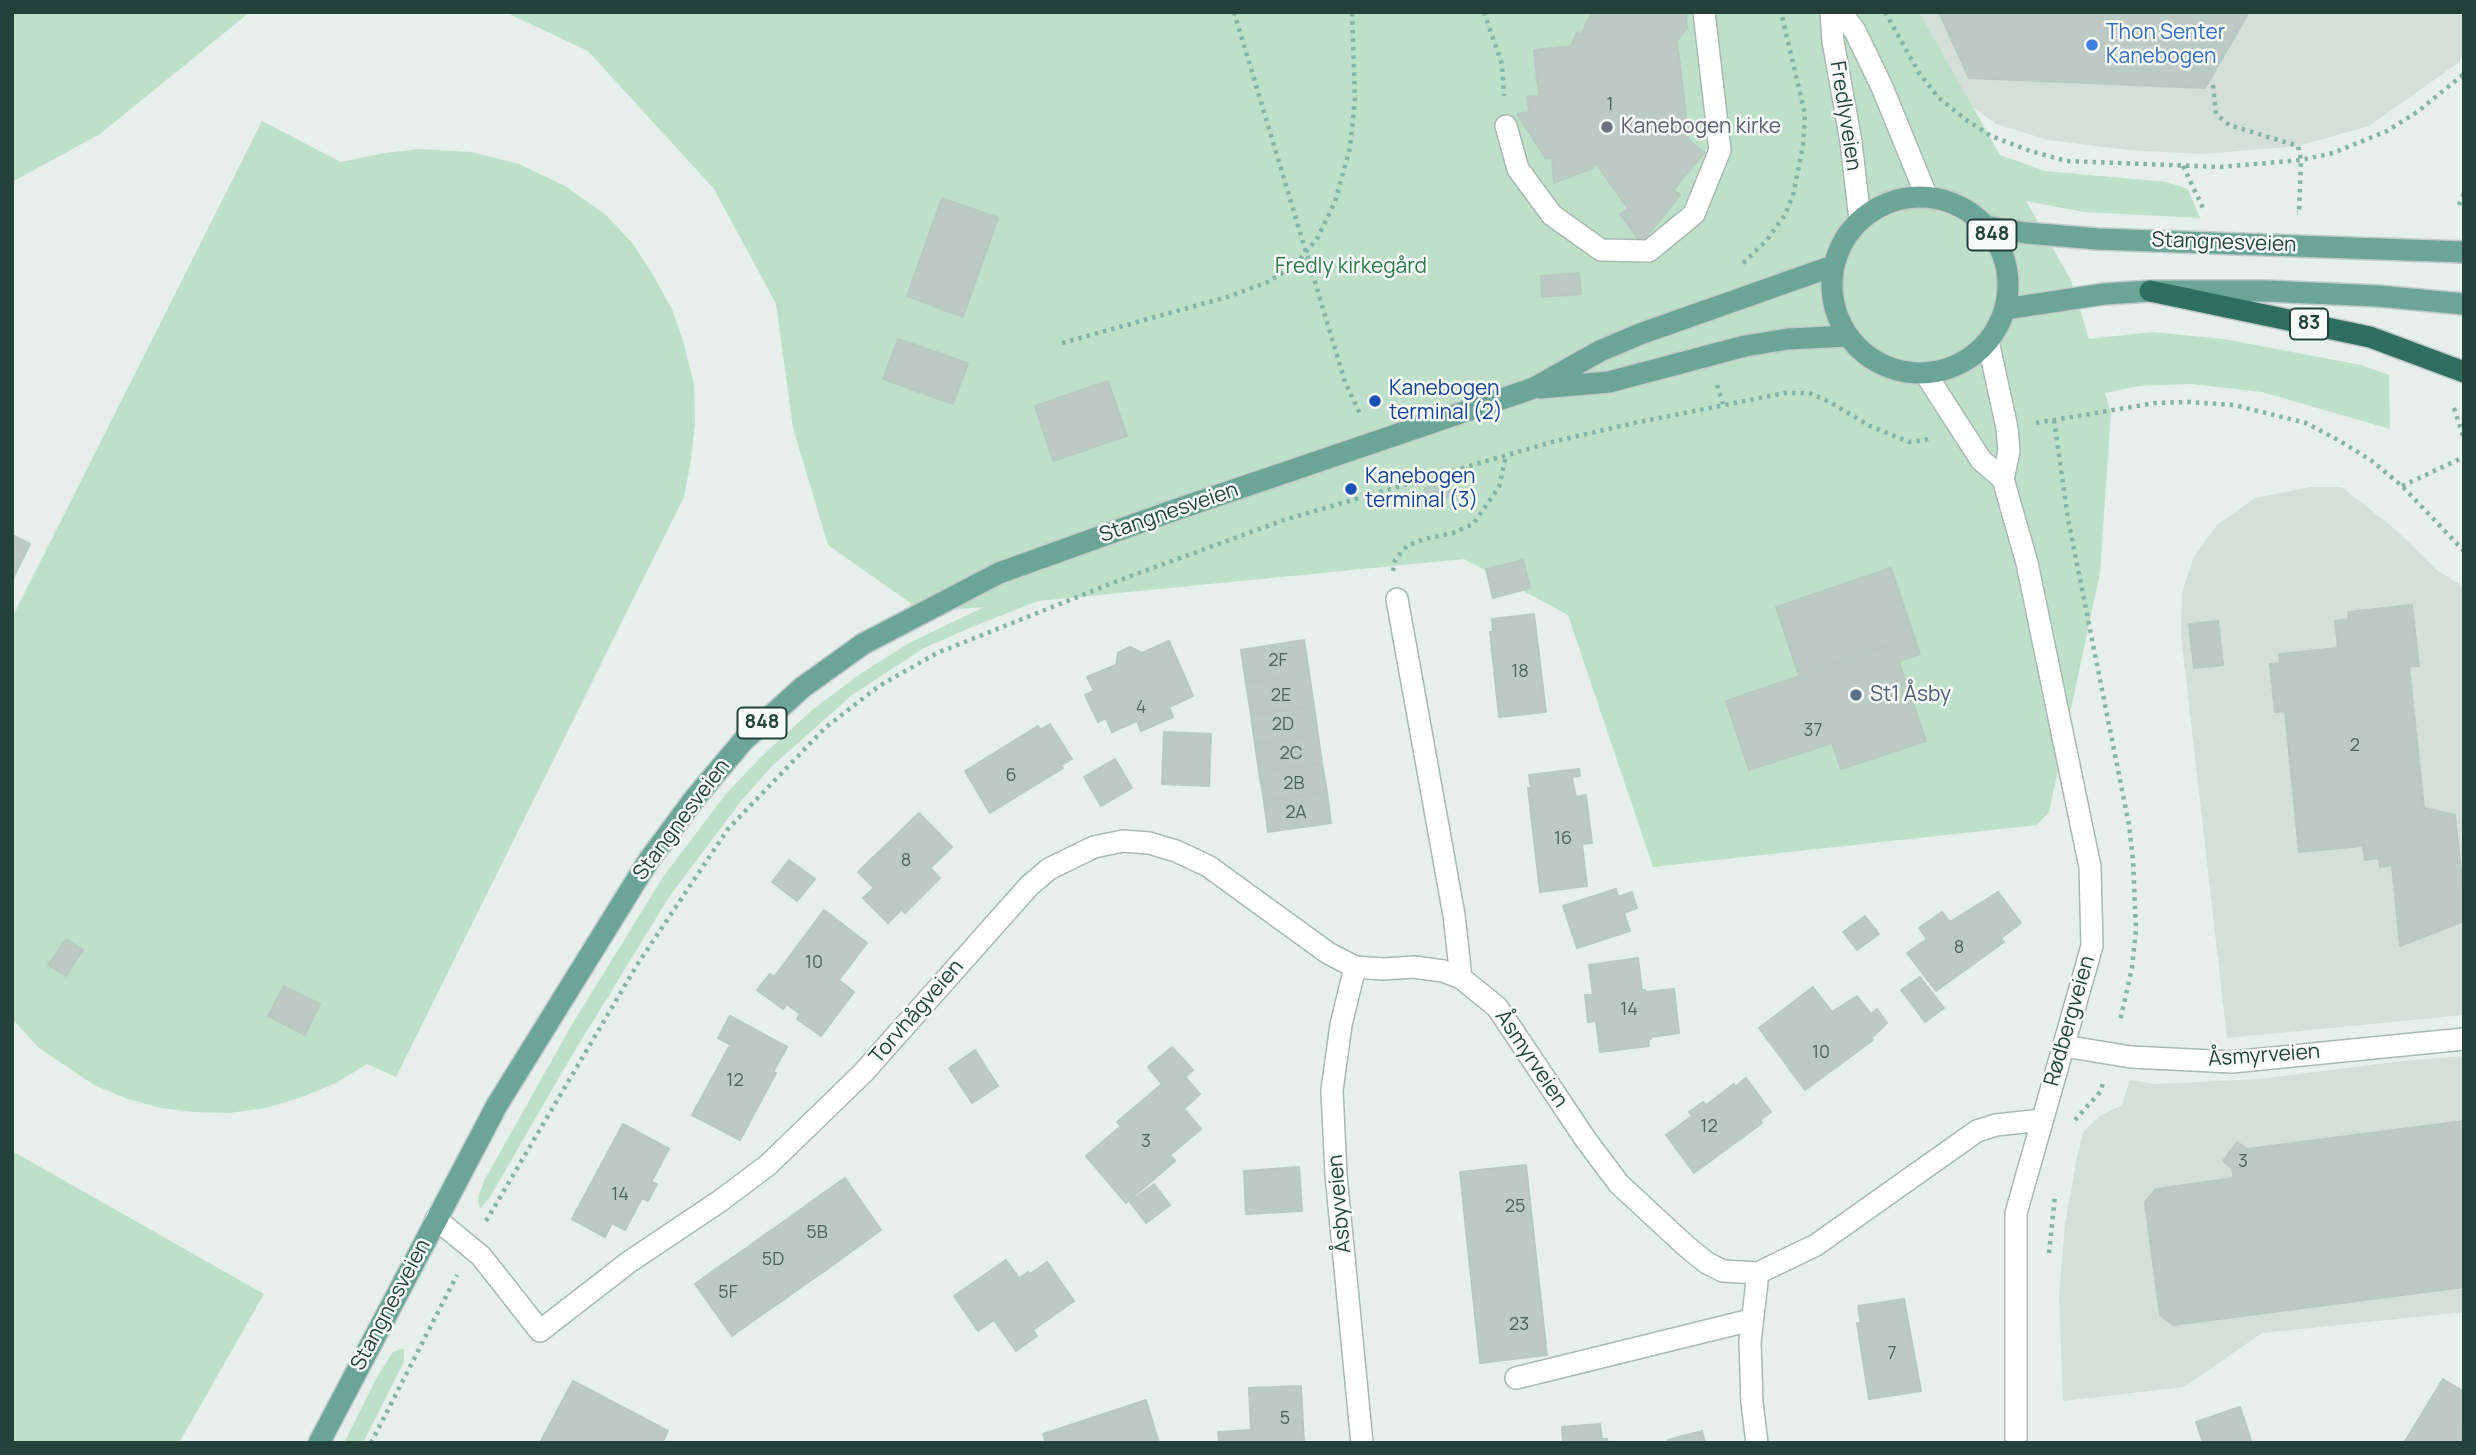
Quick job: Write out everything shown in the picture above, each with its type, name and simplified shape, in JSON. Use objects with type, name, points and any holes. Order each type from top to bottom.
[{"type":"highway","name":"83","points":[[2150,290],[2370,337],[2464,372]]},
{"type":"main road","name":"Stangnesveien","points":[[1927,197],[1948,201],[1968,211],[1985,226],[1998,244],[2006,265],[2008,287],[2005,309],[1988,341],[1960,364],[1925,373],[1907,373],[1873,360],[1847,335],[1833,302],[1833,266],[1839,249],[1860,220],[1874,209],[1891,201],[1927,197]]},
{"type":"main road","name":"Stangnesveien","points":[[1985,226],[2098,240],[2464,252]]},
{"type":"main road","name":"Stangnesveien","points":[[319,1443],[496,1105],[649,860],[695,798],[743,741],[803,687],[863,644],[999,573],[1534,388],[1600,351],[1640,334],[1833,266]]},
{"type":"main road","points":[[2005,309],[2150,290],[2266,291],[2378,296],[2464,304]]},
{"type":"main road","name":"Stangnesveien","points":[[1534,388],[1609,382],[1745,346],[1788,339],[1847,335]]},
{"type":"street","points":[[1506,126],[1518,169],[1552,215],[1601,250],[1649,251],[1694,214],[1720,150],[1704,12]]},
{"type":"street","name":"Fredlyveien","points":[[1832,12],[1833,41],[1851,142],[1860,220]]},
{"type":"street","name":"Fredlyveien","points":[[1841,12],[1855,31],[1882,87],[1927,197]]},
{"type":"street","name":"Rødbergveien","points":[[1988,341],[2007,428],[2009,451],[2003,479],[2027,563],[2090,867],[2092,946],[2016,1213],[2016,1443]]},
{"type":"street","points":[[1925,373],[1981,460],[2003,479]]},
{"type":"street","points":[[1397,599],[1454,915],[1461,978]]},
{"type":"street","name":"Torvhågveien","points":[[436,1219],[481,1256],[540,1331],[629,1262],[768,1165],[863,1073],[1029,886],[1049,869],[1094,847],[1123,841],[1149,843],[1176,851],[1208,866],[1328,953],[1355,967],[1414,967],[1443,971],[1461,978]]},
{"type":"street","name":"Åsbyveien","points":[[1355,967],[1341,1025],[1332,1090],[1336,1175],[1362,1443]]},
{"type":"street","name":"Åsmyrveien","points":[[1461,978],[1497,1007],[1586,1140],[1619,1184],[1707,1263],[1723,1271],[1758,1273],[1816,1245],[1977,1131],[1996,1125],[2042,1120]]},
{"type":"street","name":"Åsmyrveien","points":[[2064,1046],[2131,1057],[2232,1062],[2464,1038]]},
{"type":"street","points":[[1758,1273],[1749,1342],[1752,1403],[1758,1443]]},
{"type":"street","points":[[1516,1378],[1751,1320]]},
{"type":"path","points":[[1234,12],[1345,382],[1373,443]]},
{"type":"path","points":[[1062,343],[1190,308],[1268,282],[1295,265],[1318,237],[1335,202],[1350,148],[1355,98],[1352,12]]},
{"type":"path","points":[[1484,12],[1502,64],[1506,126]]},
{"type":"path","points":[[1739,268],[1766,241],[1785,215],[1793,195],[1803,146],[1805,114],[1781,12]]},
{"type":"path","points":[[1885,12],[1919,73],[1938,97],[1991,136],[2067,161],[2183,166],[2264,165],[2333,153],[2387,131],[2417,112],[2464,74]]},
{"type":"path","points":[[2213,85],[2216,114],[2229,125],[2298,146],[2301,160],[2299,213],[2286,213]]},
{"type":"path","points":[[2183,166],[2203,210],[2209,210]]},
{"type":"path","points":[[2459,205],[2464,192]]},
{"type":"path","points":[[1715,375],[1723,404]]},
{"type":"path","points":[[371,1443],[471,1248],[590,1041],[728,829],[825,728],[879,686],[937,653],[1120,580],[1284,520],[1552,442],[1784,393],[1809,393],[1870,426],[1909,442],[1942,438]]},
{"type":"path","points":[[2120,1021],[2132,968],[2136,930],[2133,860],[2129,825],[2068,519],[2054,420],[2155,403],[2190,402],[2234,405],[2306,423],[2371,461],[2402,486],[2464,551]]},
{"type":"path","points":[[2454,408],[2464,439]]},
{"type":"path","points":[[1397,599],[1392,575],[1395,560],[1406,546],[1453,533],[1473,524],[1499,487],[1506,456]]},
{"type":"path","points":[[2402,486],[2464,457]]},
{"type":"path","points":[[2074,1121],[2101,1090],[2105,1072]]},
{"type":"path","points":[[2049,1261],[2056,1190]]},
{"type":"shaded area","points":[[1900,12],[2464,12],[2464,54],[2458,63],[2369,126],[2298,146],[2203,154],[2128,150],[2048,140],[1996,124],[1940,83]]},
{"type":"shaded area","points":[[2311,487],[2342,487],[2395,529],[2438,571],[2464,587],[2464,1015],[2227,1038],[2181,635],[2182,592],[2194,556],[2217,525],[2255,498]]},
{"type":"shaded area","points":[[2464,1056],[2464,1312],[2262,1333],[2184,1387],[2063,1401],[2059,1295],[2065,1224],[2077,1157],[2083,1132],[2100,1116],[2122,1105],[2130,1080],[2156,1084],[2259,1079]]},
{"type":"green space","points":[[12,12],[250,12],[100,134],[12,182]]},
{"type":"green space","name":"Fredly kirkegård","points":[[505,12],[1919,12],[2000,155],[2045,171],[2167,182],[2188,189],[2200,218],[2084,212],[2026,201],[2071,280],[2089,339],[2152,332],[2224,339],[2361,365],[2389,375],[2390,429],[2262,392],[2190,384],[2139,386],[2105,393],[2111,413],[2100,573],[2049,812],[2037,825],[1653,867],[1568,615],[1464,559],[1038,601],[972,627],[924,648],[852,695],[772,766],[742,800],[669,897],[568,1062],[490,1197],[480,1209],[478,1198],[484,1181],[571,1026],[663,877],[725,795],[812,710],[860,674],[909,643],[984,607],[926,614],[828,545],[793,428],[776,304],[714,189],[588,51]]},
{"type":"green space","points":[[262,121],[341,162],[420,149],[471,152],[519,164],[565,186],[606,215],[633,244],[672,309],[694,384],[695,422],[684,497],[396,1077],[367,1064],[336,1083],[266,1108],[229,1113],[195,1112],[161,1108],[128,1099],[94,1085],[39,1048],[12,1019],[12,618]]},
{"type":"green space","points":[[12,1151],[264,1294],[179,1443],[12,1443]]},
{"type":"green space","points":[[404,1350],[404,1362],[363,1443],[344,1443],[377,1377],[393,1352]]},
{"type":"building","name":"Kanebogen kirke","points":[[1592,12],[1686,12],[1687,28],[1677,40],[1689,140],[1704,153],[1673,190],[1680,195],[1641,243],[1620,214],[1628,209],[1596,163],[1593,168],[1554,183],[1552,158],[1546,159],[1517,114],[1529,112],[1527,97],[1539,96],[1534,50],[1571,46],[1577,32],[1581,35]]},
{"type":"building","name":"Thon Senter Kanebogen","points":[[1939,12],[2249,12],[2205,88],[1969,78]]},
{"type":"building","points":[[942,198],[998,218],[963,317],[907,296]]},
{"type":"building","points":[[1579,273],[1581,294],[1542,297],[1541,276]]},
{"type":"building","points":[[898,339],[968,363],[953,404],[883,379]]},
{"type":"building","points":[[1108,381],[1127,436],[1053,461],[1035,406]]},
{"type":"building","points":[[1449,485],[1450,497],[1426,500],[1425,488]]},
{"type":"building","points":[[12,535],[30,544],[12,580]]},
{"type":"building","points":[[1523,560],[1530,588],[1493,598],[1486,569]]},
{"type":"building","points":[[1891,568],[1920,654],[1899,661],[1893,644],[1799,676],[1776,607]]},
{"type":"building","points":[[2412,605],[2419,666],[2409,667],[2424,808],[2455,815],[2464,921],[2400,946],[2392,865],[2380,867],[2379,858],[2365,860],[2363,846],[2299,852],[2285,711],[2275,712],[2270,664],[2280,663],[2279,654],[2338,648],[2335,621],[2349,619],[2348,612]]},
{"type":"building","points":[[1534,614],[1546,712],[1499,717],[1490,632],[1493,632],[1492,619]]},
{"type":"building","points":[[2218,621],[2223,665],[2194,668],[2189,624]]},
{"type":"building","points":[[1304,640],[1309,673],[1246,683],[1241,650]]},
{"type":"building","points":[[1169,641],[1193,696],[1169,707],[1173,717],[1141,731],[1137,721],[1112,732],[1106,718],[1098,722],[1085,695],[1094,691],[1087,677],[1116,665],[1118,653],[1130,647],[1142,653]]},
{"type":"building","points":[[1893,644],[1926,741],[1841,769],[1832,743],[1749,770],[1726,701]]},
{"type":"building","points":[[1309,673],[1314,706],[1251,715],[1246,683]]},
{"type":"building","points":[[1314,706],[1318,735],[1255,744],[1251,715]]},
{"type":"building","points":[[1050,724],[1072,759],[1062,765],[1063,768],[990,813],[965,771],[1038,726],[1040,730]]},
{"type":"building","points":[[1164,732],[1211,734],[1209,786],[1162,784]]},
{"type":"building","points":[[1318,735],[1322,763],[1259,772],[1255,744]]},
{"type":"building","points":[[1115,759],[1132,788],[1101,806],[1084,777]]},
{"type":"building","points":[[1322,763],[1327,792],[1264,801],[1259,772]]},
{"type":"building","points":[[1579,769],[1580,776],[1572,777],[1573,783],[1576,797],[1586,795],[1592,843],[1582,844],[1587,886],[1540,892],[1528,788],[1531,788],[1529,775]]},
{"type":"building","points":[[1327,792],[1331,823],[1268,832],[1264,801]]},
{"type":"building","points":[[919,813],[952,847],[930,868],[940,878],[905,913],[895,903],[900,911],[888,923],[863,898],[874,888],[858,872]]},
{"type":"building","points":[[789,860],[815,879],[797,901],[772,882]]},
{"type":"building","points":[[1616,889],[1618,897],[1632,892],[1637,908],[1624,913],[1630,931],[1577,948],[1563,906]]},
{"type":"building","points":[[1998,892],[2021,923],[2001,938],[2004,942],[1936,991],[1907,953],[1927,939],[1919,928],[1942,912],[1950,922]]},
{"type":"building","points":[[824,910],[867,943],[839,980],[854,992],[821,1036],[797,1019],[800,1014],[787,1004],[783,1009],[757,990],[770,974],[774,977]]},
{"type":"building","points":[[1865,916],[1879,934],[1857,950],[1843,932]]},
{"type":"building","points":[[66,939],[83,950],[66,976],[48,965]]},
{"type":"building","points":[[1638,958],[1642,990],[1674,989],[1679,1033],[1651,1037],[1648,1039],[1649,1046],[1600,1052],[1596,1021],[1588,1022],[1585,995],[1593,995],[1589,965]]},
{"type":"building","points":[[1920,977],[1944,1008],[1925,1022],[1901,990]]},
{"type":"building","points":[[284,986],[320,1004],[305,1035],[268,1016]]},
{"type":"building","points":[[1813,987],[1832,1012],[1857,996],[1871,1014],[1877,1009],[1887,1023],[1871,1038],[1873,1040],[1805,1090],[1759,1028]]},
{"type":"building","points":[[730,1016],[787,1047],[740,1140],[692,1115],[732,1046],[718,1038]]},
{"type":"building","points":[[1172,1047],[1193,1070],[1185,1077],[1200,1094],[1184,1109],[1201,1129],[1170,1155],[1175,1161],[1126,1203],[1086,1156],[1121,1126],[1117,1122],[1162,1084],[1148,1067]]},
{"type":"building","points":[[975,1050],[998,1086],[972,1103],[949,1068]]},
{"type":"building","points":[[1746,1078],[1771,1112],[1760,1120],[1762,1123],[1694,1173],[1666,1135],[1692,1116],[1689,1112],[1703,1102],[1706,1105]]},
{"type":"building","points":[[2464,1121],[2464,1287],[2173,1325],[2160,1315],[2145,1202],[2156,1189],[2234,1178],[2232,1168],[2223,1161],[2237,1142],[2247,1149]]},
{"type":"building","points":[[623,1124],[669,1149],[651,1182],[657,1184],[648,1201],[642,1198],[625,1230],[612,1223],[605,1237],[572,1219]]},
{"type":"building","points":[[1526,1165],[1547,1355],[1480,1363],[1460,1172]]},
{"type":"building","points":[[1299,1167],[1302,1211],[1246,1214],[1244,1171]]},
{"type":"building","points":[[845,1178],[881,1230],[856,1248],[819,1196]]},
{"type":"building","points":[[1154,1184],[1170,1205],[1146,1223],[1130,1202]]},
{"type":"building","points":[[819,1196],[856,1248],[826,1270],[789,1218]]},
{"type":"building","points":[[789,1218],[826,1270],[804,1285],[767,1233]]},
{"type":"building","points":[[767,1233],[804,1285],[782,1301],[745,1249]]},
{"type":"building","points":[[745,1249],[782,1301],[757,1318],[720,1266]]},
{"type":"building","points":[[1006,1260],[1019,1278],[1047,1262],[1074,1301],[1033,1330],[1037,1336],[1016,1351],[994,1320],[978,1331],[954,1296]]},
{"type":"building","points":[[720,1266],[757,1318],[732,1336],[695,1284]]},
{"type":"building","points":[[1904,1299],[1921,1391],[1869,1399],[1857,1323],[1861,1323],[1858,1306]]},
{"type":"building","points":[[2443,1379],[2464,1392],[2462,1443],[2404,1443]]},
{"type":"building","points":[[573,1381],[668,1431],[662,1443],[540,1443]]},
{"type":"building","points":[[1301,1386],[1304,1443],[1219,1443],[1218,1432],[1251,1430],[1249,1388]]},
{"type":"building","points":[[1146,1400],[1159,1443],[1046,1443],[1043,1434]]},
{"type":"building","points":[[2240,1407],[2252,1443],[2203,1443],[2196,1422]]},
{"type":"building","points":[[1600,1424],[1602,1439],[1607,1439],[1608,1443],[1559,1443],[1563,1442],[1562,1427]]},
{"type":"building","points":[[1702,1431],[1705,1443],[1669,1443],[1668,1440]]},
{"type":"place","name":"Thon Senter Kanebogen","points":[[2092,45]]},
{"type":"place","name":"Kanebogen kirke","points":[[1607,127]]},
{"type":"place","name":"Kanebogen terminal (2)","points":[[1375,401]]},
{"type":"place","name":"Kanebogen terminal (3)","points":[[1351,489]]},
{"type":"place","name":"St1 Åsby","points":[[1856,695]]}]
